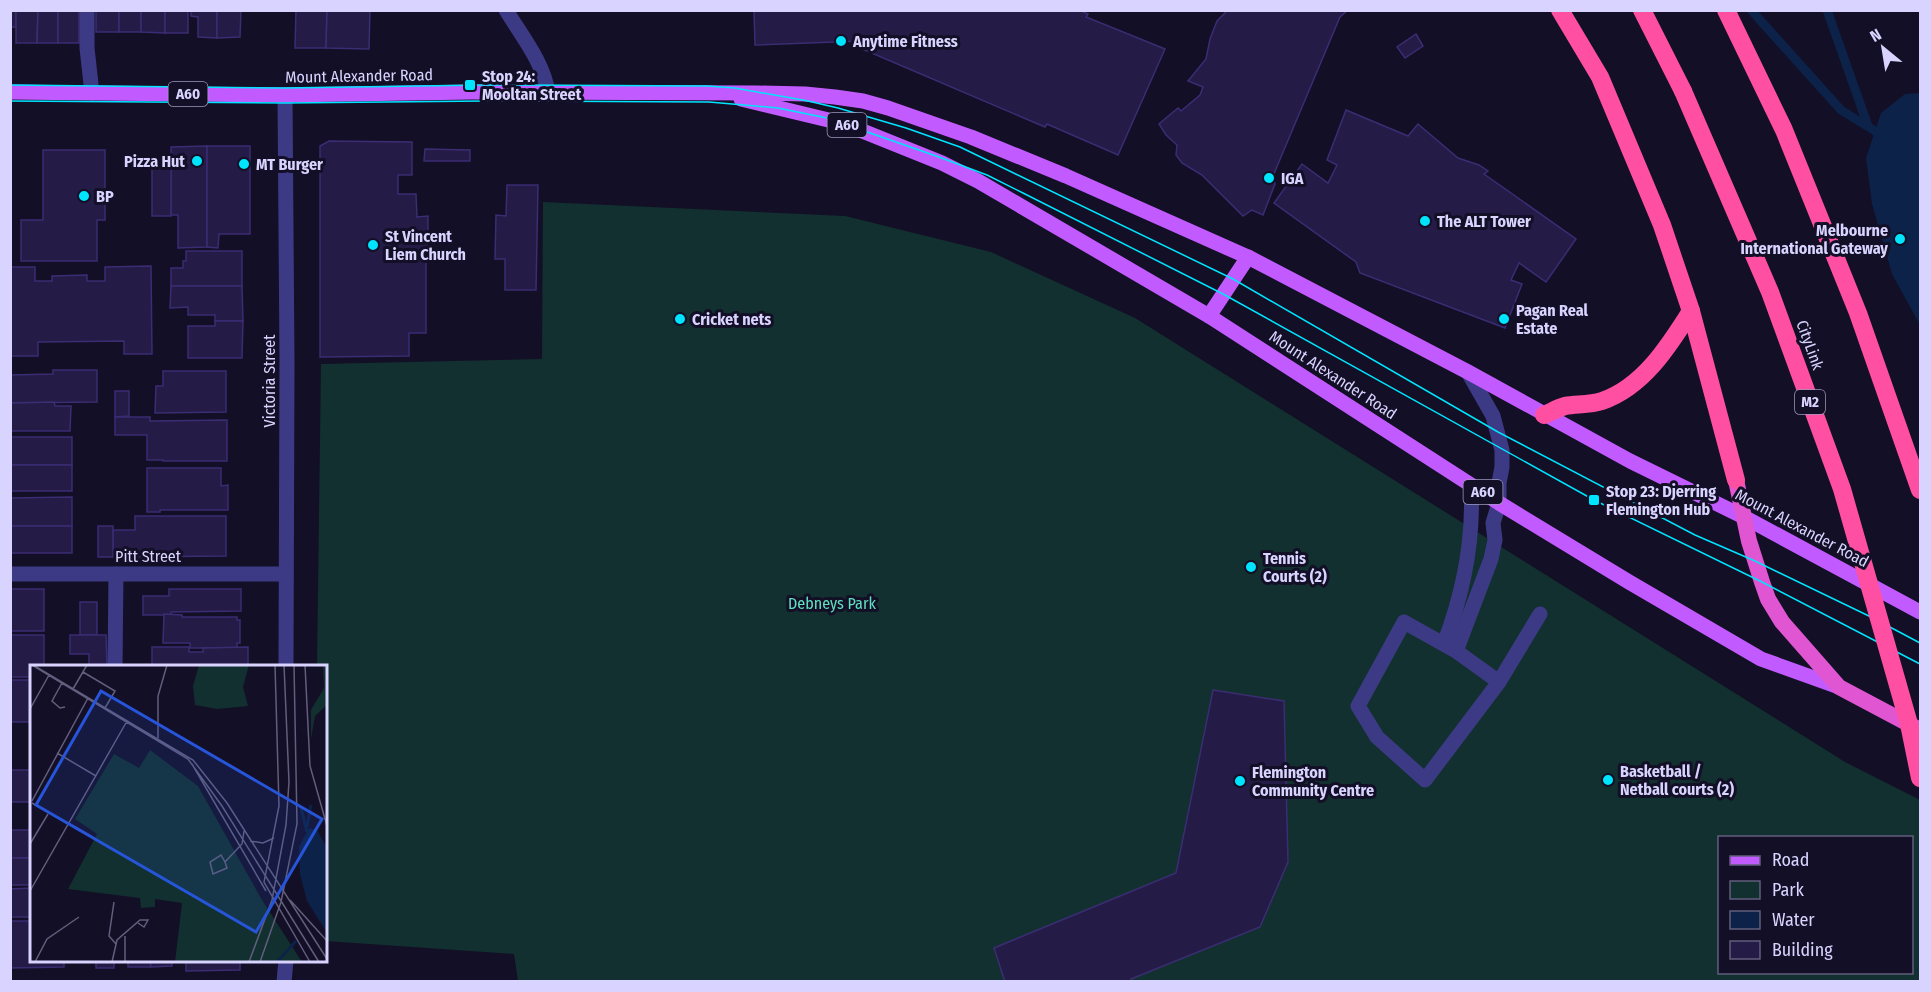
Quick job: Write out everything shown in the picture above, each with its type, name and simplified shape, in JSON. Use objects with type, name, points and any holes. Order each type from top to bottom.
[{"type":"highway","points":[[1560,10],[1600,77],[1662,225],[1691,311],[1755,561],[1768,599],[1791,633],[1839,687]]},
{"type":"highway","name":"CityLink","points":[[1642,10],[1683,91],[1774,303],[1842,489],[1909,724],[1920,778]]},
{"type":"highway","points":[[1726,10],[1793,152],[1858,313],[1920,490]]},
{"type":"highway","points":[[1544,415],[1564,407],[1602,401],[1634,385],[1677,334],[1691,311]]},
{"type":"highway","name":"Mount Alexander Road","points":[[1839,687],[1920,730]]},
{"type":"main road","name":"Mount Alexander Road","points":[[10,92],[285,95],[805,94],[863,101],[971,137],[1248,257],[1468,372],[1629,461],[1744,517],[1920,612]]},
{"type":"main road","name":"Mount Alexander Road","points":[[708,94],[744,99],[845,124],[942,163],[1012,200],[1209,316],[1499,503],[1761,659],[1839,687]]},
{"type":"main road","points":[[1209,316],[1248,257]]},
{"type":"street","points":[[87,10],[87,48],[92,93]]},
{"type":"street","points":[[506,10],[533,54],[548,93]]},
{"type":"street","name":"Victoria Street","points":[[285,95],[286,665]]},
{"type":"street","points":[[1450,647],[1491,559],[1495,540],[1493,523],[1499,503],[1502,467],[1502,450],[1498,432],[1468,372]]},
{"type":"street","points":[[1450,647],[1464,577],[1472,508],[1471,485]]},
{"type":"street","name":"Pitt Street","points":[[10,574],[286,574]]},
{"type":"street","points":[[115,665],[116,574]]},
{"type":"street","points":[[1498,682],[1450,647],[1404,622],[1358,706],[1377,737],[1425,780],[1498,682],[1540,614]]},
{"type":"street","points":[[284,981],[286,962]]},
{"type":"green space","name":"Debneys Park","points":[[543,202],[845,216],[991,252],[1135,318],[1845,762],[1920,800],[1920,981],[518,981],[514,954],[327,941],[327,665],[317,665],[321,364],[542,359]]},
{"type":"water","points":[[1920,93],[1920,325],[1892,274],[1872,204],[1866,158],[1881,113],[1905,94]]},
{"type":"building","points":[[10,10],[16,10],[16,27],[10,27]]},
{"type":"building","points":[[16,10],[38,10],[37,43],[16,43]]},
{"type":"building","points":[[38,10],[58,10],[58,43],[37,43]]},
{"type":"building","points":[[58,10],[79,10],[79,43],[58,43]]},
{"type":"building","points":[[96,10],[119,10],[119,32],[96,32]]},
{"type":"building","points":[[119,10],[141,10],[141,32],[119,32]]},
{"type":"building","points":[[141,10],[165,10],[165,33],[141,32]]},
{"type":"building","points":[[165,10],[188,10],[188,33],[165,33]]},
{"type":"building","points":[[191,10],[217,10],[217,38],[198,37],[198,17],[191,16]]},
{"type":"building","points":[[217,10],[241,10],[240,37],[217,38]]},
{"type":"building","points":[[296,10],[327,10],[326,48],[295,48]]},
{"type":"building","points":[[327,10],[370,10],[369,49],[326,48]]},
{"type":"building","points":[[754,10],[1079,10],[1088,14],[1086,17],[1165,49],[1118,155],[1047,124],[1045,127],[860,48],[861,41],[755,45]]},
{"type":"building","points":[[1228,10],[1348,10],[1340,17],[1273,176],[1275,184],[1263,215],[1252,210],[1243,216],[1202,175],[1182,163],[1176,155],[1177,145],[1166,135],[1159,124],[1178,108],[1181,111],[1200,95],[1203,87],[1188,81],[1206,59],[1217,21]]},
{"type":"building","points":[[1416,34],[1423,46],[1405,58],[1397,47]]},
{"type":"building","name":"The ALT Tower","points":[[1346,110],[1408,136],[1418,124],[1458,158],[1479,165],[1488,171],[1484,174],[1576,239],[1546,282],[1519,263],[1511,280],[1522,284],[1505,328],[1360,273],[1356,262],[1274,203],[1302,164],[1328,183],[1337,165],[1327,160]]},
{"type":"building","points":[[329,141],[412,142],[412,175],[398,175],[398,194],[416,194],[417,217],[428,216],[428,257],[426,257],[426,333],[409,333],[409,356],[320,357],[320,146]]},
{"type":"building","points":[[207,146],[207,247],[178,248],[178,215],[171,215],[171,147]]},
{"type":"building","points":[[207,146],[250,146],[250,234],[219,234],[218,248],[207,247]]},
{"type":"building","points":[[425,149],[470,150],[470,161],[424,161]]},
{"type":"building","points":[[43,150],[105,150],[105,220],[97,220],[97,261],[21,261],[21,220],[43,220]]},
{"type":"building","points":[[171,166],[171,216],[152,216],[152,167]]},
{"type":"building","points":[[507,185],[538,185],[536,290],[505,290],[505,259],[495,259],[496,215],[506,216]]},
{"type":"building","points":[[186,251],[242,251],[242,286],[171,286],[171,268],[183,268]]},
{"type":"building","points":[[151,266],[152,354],[124,354],[124,341],[38,342],[38,356],[10,356],[10,267],[35,267],[35,281],[52,281],[52,276],[87,275],[87,281],[105,281],[105,267]]},
{"type":"building","points":[[171,286],[242,286],[243,321],[215,321],[215,315],[188,315],[188,307],[170,308]]},
{"type":"building","points":[[215,321],[243,321],[242,358],[188,358],[188,326],[215,326]]},
{"type":"building","points":[[53,370],[97,370],[97,402],[10,403],[10,375],[53,374]]},
{"type":"building","points":[[163,371],[226,371],[226,412],[155,413],[156,386],[163,386]]},
{"type":"building","points":[[115,391],[129,391],[129,416],[115,417]]},
{"type":"building","points":[[54,402],[55,406],[71,406],[70,431],[10,431],[10,403]]},
{"type":"building","points":[[115,417],[150,417],[150,421],[227,420],[227,461],[147,460],[147,435],[115,435]]},
{"type":"building","points":[[10,437],[72,437],[72,465],[10,465]]},
{"type":"building","points":[[10,465],[72,465],[72,491],[10,491]]},
{"type":"building","points":[[147,468],[221,468],[221,486],[228,485],[228,510],[147,512]]},
{"type":"building","points":[[72,497],[72,526],[10,526],[10,498]]},
{"type":"building","points":[[135,516],[226,516],[226,556],[113,557],[113,530],[135,530]]},
{"type":"building","points":[[10,526],[72,526],[72,553],[10,553]]},
{"type":"building","points":[[98,526],[113,526],[113,557],[98,557]]},
{"type":"building","points":[[10,589],[44,589],[44,631],[10,631]]},
{"type":"building","points":[[169,589],[241,589],[241,611],[171,612],[171,615],[143,615],[143,596],[169,596]]},
{"type":"building","points":[[80,602],[97,602],[97,635],[80,635]]},
{"type":"building","points":[[164,614],[182,615],[182,617],[237,617],[237,620],[240,620],[240,643],[237,643],[237,648],[190,648],[190,643],[163,643]]},
{"type":"building","points":[[10,635],[44,635],[44,665],[30,665],[30,677],[10,677]]},
{"type":"building","points":[[70,635],[106,635],[107,665],[89,665],[89,654],[70,654]]},
{"type":"building","points":[[152,647],[189,647],[189,652],[203,652],[203,648],[248,647],[248,665],[152,665]]},
{"type":"building","points":[[10,680],[30,680],[30,722],[10,722]]},
{"type":"building","name":"Flemington Community Centre","points":[[1213,690],[1284,701],[1288,862],[1260,927],[1131,979],[1132,982],[1005,982],[994,948],[1176,873]]},
{"type":"building","points":[[10,770],[30,770],[30,802],[10,802]]},
{"type":"building","points":[[10,830],[30,830],[30,858],[10,858]]},
{"type":"building","points":[[10,858],[30,858],[30,885],[10,885]]},
{"type":"building","points":[[30,888],[30,917],[10,917],[10,889]]},
{"type":"building","points":[[10,921],[30,921],[30,962],[64,962],[64,967],[10,968]]},
{"type":"building","points":[[96,962],[114,962],[114,968],[96,968]]},
{"type":"building","points":[[128,962],[150,962],[151,967],[128,967]]},
{"type":"building","points":[[150,962],[172,962],[172,966],[151,967]]},
{"type":"building","points":[[186,962],[240,962],[240,970],[186,971]]},
{"type":"waterway","points":[[1751,10],[1841,110],[1875,131],[1882,138]]},
{"type":"waterway","points":[[1827,10],[1868,126]]},
{"type":"tram line","points":[[10,85],[284,88],[485,85],[708,86],[735,88],[838,108],[960,147],[1233,279],[1498,432],[1695,535],[1755,561],[1920,643]]},
{"type":"tram line","points":[[10,101],[709,102],[778,108],[827,118],[987,175],[1223,294],[1594,500],[1762,582],[1920,664]]},
{"type":"place","name":"Anytime Fitness","points":[[841,41]]},
{"type":"place","name":"Stop 24: Mooltan Street","points":[[470,85]]},
{"type":"place","name":"Pizza Hut","points":[[197,161]]},
{"type":"place","name":"MT Burger","points":[[244,164]]},
{"type":"place","name":"IGA","points":[[1269,178]]},
{"type":"place","name":"BP","points":[[84,196]]},
{"type":"place","name":"The ALT Tower","points":[[1425,221]]},
{"type":"place","name":"Melbourne International Gateway","points":[[1900,239]]},
{"type":"place","name":"St Vincent Liem Church","points":[[373,245]]},
{"type":"place","name":"Cricket nets","points":[[680,319]]},
{"type":"place","name":"Pagan Real Estate","points":[[1504,319]]},
{"type":"place","name":"Stop 23: Djerring Flemington Hub","points":[[1594,500]]},
{"type":"place","name":"Tennis Courts (2)","points":[[1251,567]]},
{"type":"place","name":"Basketball / Netball courts (2)","points":[[1608,780]]},
{"type":"place","name":"Flemington Community Centre","points":[[1240,781]]}]
